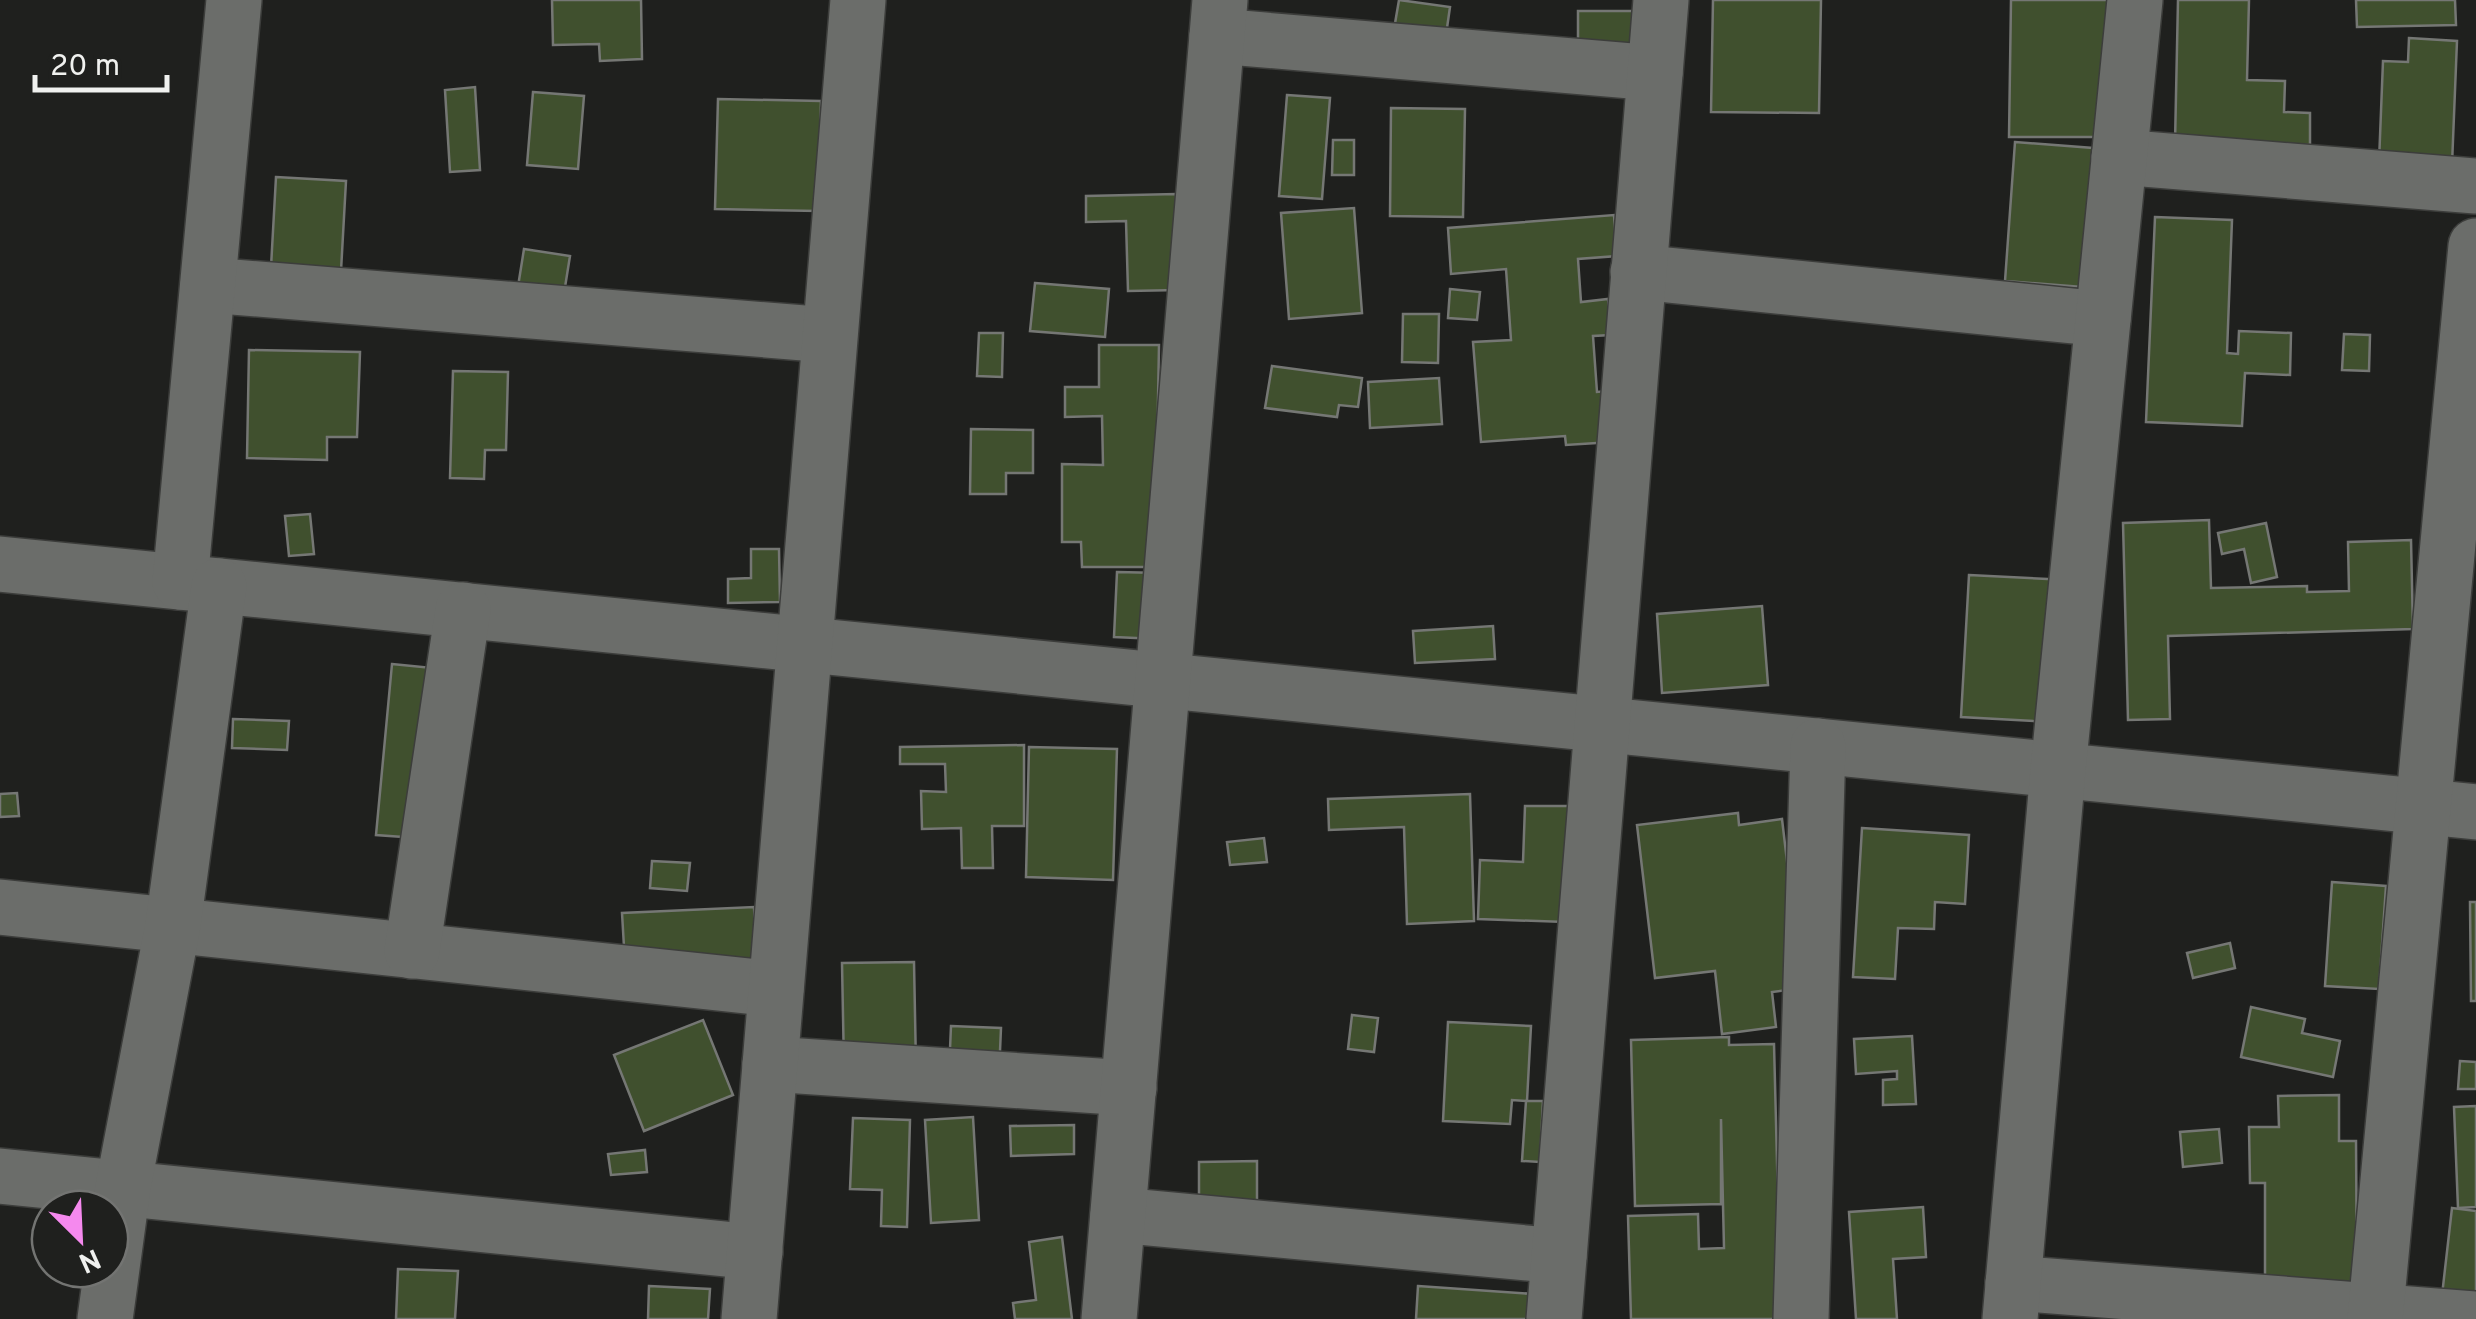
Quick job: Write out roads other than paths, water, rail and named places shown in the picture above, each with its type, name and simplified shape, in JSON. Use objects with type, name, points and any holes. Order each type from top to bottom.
[{"type":"street","points":[[106,1319],[124,1187],[173,925],[200,584],[208,285],[234,0]]},
{"type":"street","points":[[749,1319],[858,0]]},
{"type":"street","points":[[1554,1319],[1661,0]]},
{"type":"street","points":[[2135,0],[2058,770],[2011,1301],[2476,1319]]},
{"type":"street","points":[[1109,1319],[1218,18],[1655,73]]},
{"type":"street","points":[[2119,157],[2476,186]]},
{"type":"street","points":[[2376,1315],[2476,246]]},
{"type":"street","points":[[1638,272],[2104,320]]},
{"type":"street","points":[[208,285],[830,335]]},
{"type":"street","points":[[0,564],[2476,812]]},
{"type":"street","points":[[412,951],[462,610]]},
{"type":"street","points":[[1802,1319],[1818,746]]},
{"type":"street","points":[[0,907],[776,989]]},
{"type":"street","points":[[770,1064],[1129,1088]]},
{"type":"street","points":[[0,1176],[755,1252]]},
{"type":"street","points":[[1118,1215],[1559,1256]]}]
